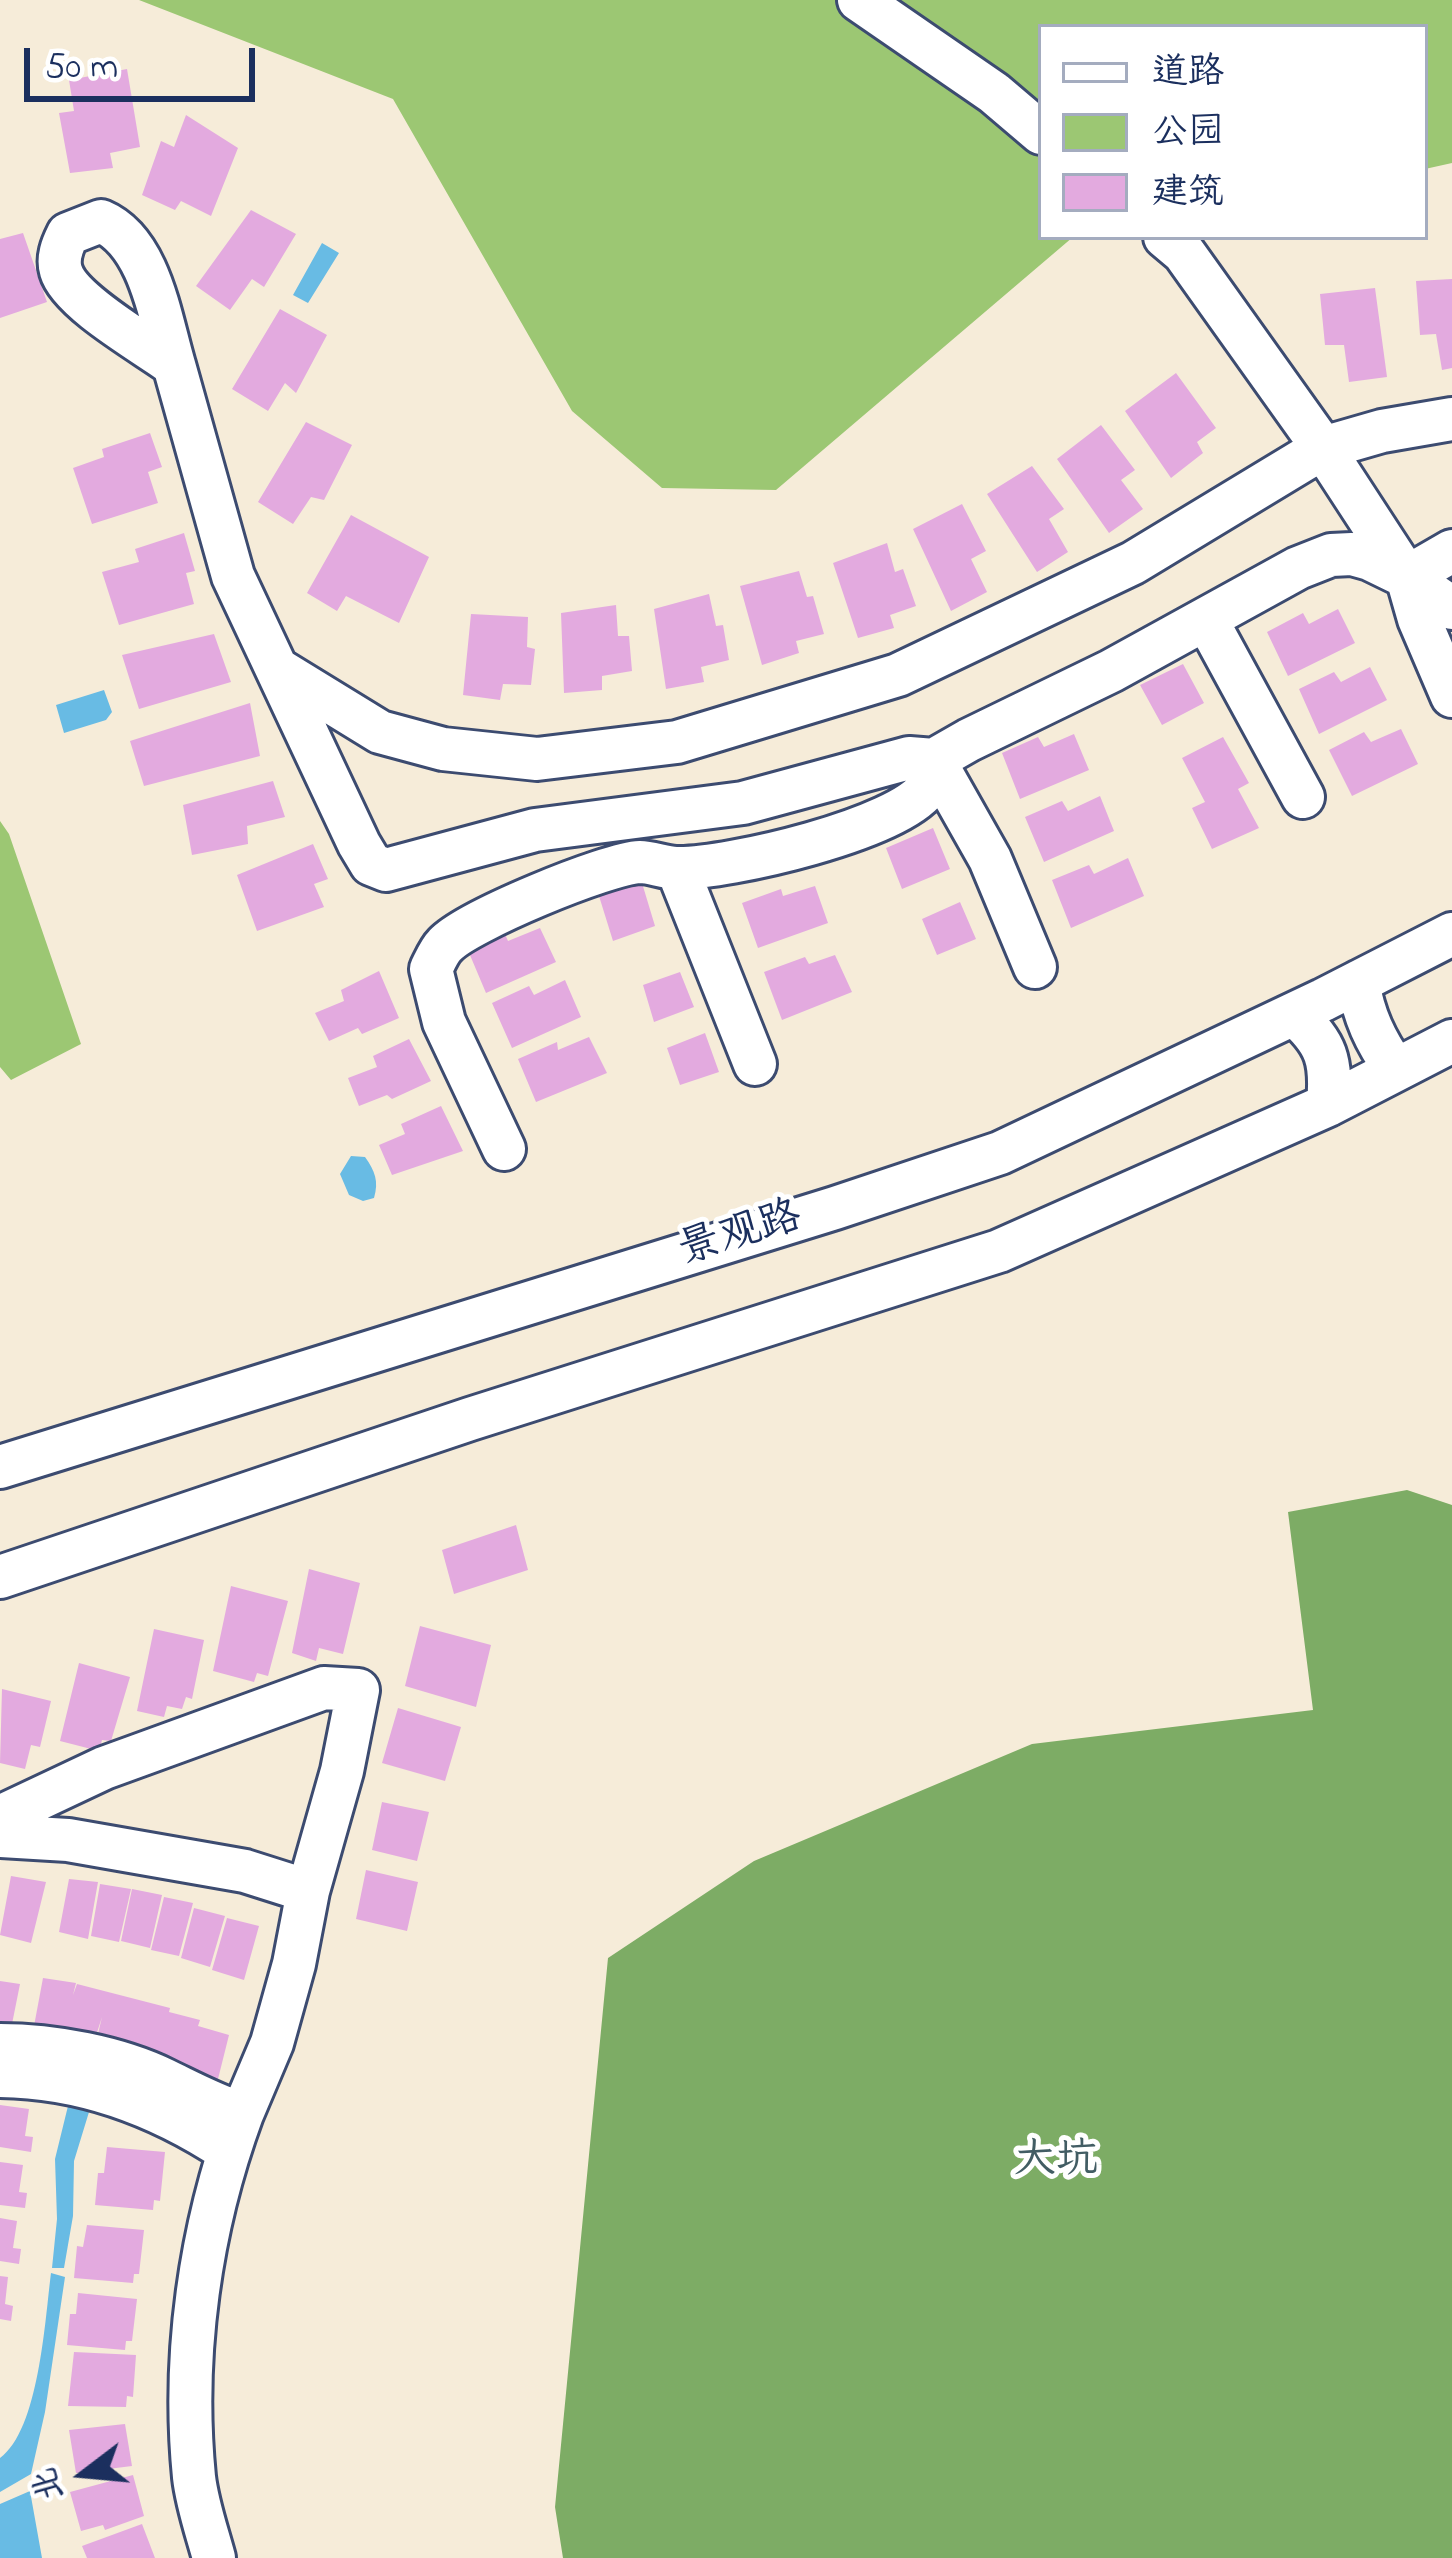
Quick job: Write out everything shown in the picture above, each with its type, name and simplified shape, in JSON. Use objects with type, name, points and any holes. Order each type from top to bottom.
[{"type":"street","points":[[859,0],[994,93],[1038,130]]},
{"type":"street","points":[[1169,240],[1184,253],[1323,448],[1407,577],[1419,619],[1452,696]]},
{"type":"street","points":[[174,365],[233,576],[371,864],[386,870],[535,830],[743,803],[910,758],[934,760],[1298,568],[1331,556],[1352,554],[1370,559],[1452,608]]},
{"type":"street","points":[[279,670],[380,732],[443,749],[537,759],[676,742],[898,675],[1133,562],[1323,448],[1382,431],[1452,419]]},
{"type":"street","points":[[1407,577],[1452,551]]},
{"type":"street","points":[[1206,619],[1303,797]]},
{"type":"street","points":[[334,788],[380,732]]},
{"type":"street","points":[[504,1150],[444,1022],[431,969],[446,944],[535,897],[617,868],[638,862],[677,868],[805,847],[886,817],[930,785],[934,760]]},
{"type":"street","points":[[934,760],[990,859],[1035,968]]},
{"type":"street","points":[[677,868],[754,1064]]},
{"type":"street","name":"景观路","points":[[0,1467],[1000,1153],[1452,934]]},
{"type":"street","points":[[1358,982],[1364,1015],[1395,1069]]},
{"type":"street","points":[[1294,1014],[1316,1033],[1325,1052],[1331,1074],[1328,1105]]},
{"type":"street","points":[[0,1577],[470,1419],[999,1251],[1328,1105],[1452,1041]]},
{"type":"street","points":[[0,1817],[104,1768],[324,1688],[358,1690],[342,1771],[272,2043],[211,2208],[201,2269],[190,2414],[194,2482],[214,2558]]},
{"type":"street","points":[[0,1835],[68,1840],[245,1870],[308,1891]]},
{"type":"street","points":[[0,2045],[92,2056],[163,2079],[202,2102],[235,2133]]},
{"type":"street","points":[[0,2076],[43,2076],[132,2100],[191,2127],[235,2133]]},
{"type":"green space","points":[[139,0],[1452,0],[1452,163],[1428,168],[1428,24],[1038,24],[1038,240],[1069,240],[776,490],[662,488],[572,411],[393,99]]},
{"type":"green space","points":[[0,821],[9,834],[81,1044],[11,1080],[0,1067]]},
{"type":"green space","name":"大坑","points":[[1407,1490],[1452,1505],[1452,2558],[563,2558],[555,2507],[608,1958],[754,1861],[1032,1744],[1313,1710],[1288,1512]]},
{"type":"water","points":[[322,243],[339,253],[308,303],[293,295]]},
{"type":"water","points":[[104,690],[112,712],[106,720],[64,733],[56,705]]},
{"type":"water","points":[[351,1156],[365,1157],[371,1167],[376,1181],[374,1198],[363,1201],[349,1195],[340,1174]]},
{"type":"water","points":[[68,2106],[89,2112],[74,2161],[73,2216],[64,2268],[52,2268],[57,2219],[55,2159]]},
{"type":"water","points":[[51,2273],[65,2277],[31,2474],[0,2492],[0,2458],[13,2444],[32,2400]]},
{"type":"water","points":[[30,2491],[42,2558],[0,2558],[0,2504]]},
{"type":"building","points":[[127,69],[140,147],[110,153],[113,168],[70,173],[59,113],[74,111],[69,80]]},
{"type":"building","points":[[186,115],[238,148],[211,216],[181,201],[175,210],[142,195],[161,141],[174,147]]},
{"type":"building","points":[[251,210],[296,234],[264,287],[252,279],[230,310],[196,286]]},
{"type":"building","points":[[23,233],[47,302],[0,318],[0,239]]},
{"type":"building","points":[[1452,279],[1452,368],[1442,370],[1436,334],[1420,335],[1416,281]]},
{"type":"building","points":[[1375,288],[1387,377],[1349,382],[1344,345],[1325,345],[1320,294]]},
{"type":"building","points":[[280,309],[327,335],[296,393],[285,383],[268,411],[232,389]]},
{"type":"building","points":[[1176,373],[1216,428],[1197,442],[1203,453],[1171,478],[1125,411]]},
{"type":"building","points":[[306,422],[352,445],[324,500],[311,497],[293,524],[258,502]]},
{"type":"building","points":[[1101,425],[1135,470],[1121,480],[1143,509],[1109,533],[1057,459]]},
{"type":"building","points":[[150,433],[162,467],[148,472],[158,503],[92,524],[73,468],[104,457],[102,449]]},
{"type":"building","points":[[1032,466],[1064,509],[1049,519],[1068,552],[1037,572],[987,494]]},
{"type":"building","points":[[962,504],[986,551],[971,559],[987,592],[951,611],[913,529]]},
{"type":"building","points":[[351,515],[429,557],[399,623],[346,596],[337,611],[307,593]]},
{"type":"building","points":[[184,533],[195,571],[186,573],[194,604],[119,625],[102,572],[139,562],[135,549]]},
{"type":"building","points":[[887,543],[895,572],[903,569],[916,606],[890,615],[894,628],[858,638],[833,563]]},
{"type":"building","points":[[799,571],[807,597],[813,596],[824,634],[796,641],[799,653],[762,665],[740,586]]},
{"type":"building","points":[[709,594],[716,626],[723,625],[729,660],[701,667],[704,682],[666,689],[654,609]]},
{"type":"building","points":[[616,605],[618,636],[629,636],[632,671],[602,676],[602,690],[564,693],[561,613]]},
{"type":"building","points":[[1338,609],[1355,643],[1288,676],[1267,632],[1303,613],[1309,624]]},
{"type":"building","points":[[471,614],[528,617],[527,647],[535,649],[531,685],[503,684],[500,700],[463,695]]},
{"type":"building","points":[[214,634],[231,682],[139,709],[122,655]]},
{"type":"building","points":[[1183,664],[1204,703],[1162,725],[1140,685]]},
{"type":"building","points":[[1370,667],[1387,700],[1319,734],[1299,689],[1334,672],[1341,682]]},
{"type":"building","points":[[250,703],[260,756],[144,786],[130,741]]},
{"type":"building","points":[[1401,729],[1418,764],[1352,796],[1329,750],[1364,732],[1371,742]]},
{"type":"building","points":[[1074,734],[1089,770],[1020,799],[1002,753],[1038,737],[1044,747]]},
{"type":"building","points":[[1223,737],[1249,783],[1238,789],[1259,828],[1212,849],[1192,808],[1205,802],[1182,758]]},
{"type":"building","points":[[273,781],[285,817],[247,826],[248,844],[192,855],[183,805]]},
{"type":"building","points":[[1100,796],[1114,831],[1044,862],[1025,817],[1062,801],[1068,811]]},
{"type":"building","points":[[933,828],[950,869],[902,889],[886,848]]},
{"type":"building","points":[[313,844],[328,879],[314,884],[324,907],[257,931],[237,875]]},
{"type":"building","points":[[1128,858],[1144,896],[1071,928],[1052,880],[1089,865],[1094,874]]},
{"type":"building","points":[[642,883],[655,926],[613,941],[599,896]]},
{"type":"building","points":[[815,886],[828,923],[758,948],[742,903],[781,889],[783,896]]},
{"type":"building","points":[[960,902],[976,939],[937,955],[922,919]]},
{"type":"building","points":[[540,928],[556,962],[486,993],[467,948],[504,932],[508,941]]},
{"type":"building","points":[[835,955],[852,992],[782,1020],[764,972],[805,957],[809,964]]},
{"type":"building","points":[[379,971],[399,1018],[362,1034],[358,1028],[329,1041],[315,1013],[344,1001],[341,990]]},
{"type":"building","points":[[680,972],[694,1007],[654,1022],[643,985]]},
{"type":"building","points":[[565,980],[581,1017],[512,1048],[492,1003],[529,986],[534,995]]},
{"type":"building","points":[[705,1033],[719,1072],[680,1085],[667,1048]]},
{"type":"building","points":[[589,1037],[607,1073],[536,1102],[518,1059],[557,1042],[558,1050]]},
{"type":"building","points":[[409,1039],[431,1081],[392,1099],[387,1095],[359,1106],[348,1078],[377,1067],[373,1056]]},
{"type":"building","points":[[441,1106],[463,1151],[392,1175],[379,1145],[405,1134],[401,1124]]},
{"type":"building","points":[[516,1525],[528,1570],[454,1594],[442,1550]]},
{"type":"building","points":[[309,1569],[360,1583],[343,1654],[319,1648],[316,1661],[292,1653]]},
{"type":"building","points":[[231,1586],[288,1601],[268,1676],[257,1673],[254,1682],[213,1671]]},
{"type":"building","points":[[420,1626],[491,1645],[476,1707],[405,1686]]},
{"type":"building","points":[[154,1629],[204,1640],[192,1699],[186,1697],[182,1709],[167,1706],[164,1717],[137,1711]]},
{"type":"building","points":[[79,1663],[130,1677],[111,1741],[102,1740],[99,1751],[60,1741]]},
{"type":"building","points":[[2,1689],[51,1701],[40,1747],[31,1745],[25,1769],[0,1763]]},
{"type":"building","points":[[398,1708],[461,1727],[445,1781],[382,1763]]},
{"type":"building","points":[[382,1802],[429,1812],[417,1861],[372,1850]]},
{"type":"building","points":[[366,1870],[418,1882],[407,1931],[356,1919]]},
{"type":"building","points":[[11,1876],[46,1882],[31,1943],[0,1935]]},
{"type":"building","points":[[69,1879],[98,1882],[88,1939],[59,1932]]},
{"type":"building","points":[[100,1884],[131,1889],[119,1942],[91,1936]]},
{"type":"building","points":[[132,1889],[162,1895],[150,1948],[121,1941]]},
{"type":"building","points":[[164,1897],[193,1903],[179,1956],[151,1950]]},
{"type":"building","points":[[194,1908],[225,1916],[210,1967],[181,1958]]},
{"type":"building","points":[[227,1918],[259,1926],[244,1980],[212,1970]]},
{"type":"building","points":[[43,1978],[76,1983],[73,1995],[77,1984],[170,2008],[169,2012],[200,2020],[198,2026],[229,2035],[216,2087],[97,2038],[102,2017],[93,2045],[34,2026]]},
{"type":"building","points":[[0,1981],[20,1984],[10,2034],[0,2032]]},
{"type":"building","points":[[0,2105],[29,2109],[25,2136],[33,2137],[31,2152],[0,2147]]},
{"type":"building","points":[[107,2147],[165,2152],[160,2201],[154,2200],[153,2210],[95,2205]]},
{"type":"building","points":[[0,2162],[23,2165],[19,2192],[27,2193],[25,2208],[0,2205]]},
{"type":"building","points":[[0,2218],[17,2221],[13,2248],[21,2249],[19,2264],[0,2261]]},
{"type":"building","points":[[87,2225],[144,2230],[139,2274],[134,2274],[133,2283],[74,2278],[77,2246],[83,2247]]},
{"type":"building","points":[[0,2276],[8,2277],[5,2304],[13,2306],[11,2321],[0,2319]]},
{"type":"building","points":[[78,2293],[137,2299],[132,2341],[126,2341],[125,2350],[67,2345]]},
{"type":"building","points":[[74,2352],[136,2355],[133,2397],[127,2396],[126,2407],[68,2406]]},
{"type":"building","points":[[125,2424],[132,2466],[76,2473],[69,2430]]},
{"type":"building","points":[[133,2475],[144,2516],[105,2530],[103,2525],[81,2531],[70,2492]]},
{"type":"building","points":[[142,2524],[155,2558],[87,2558],[82,2546]]}]
